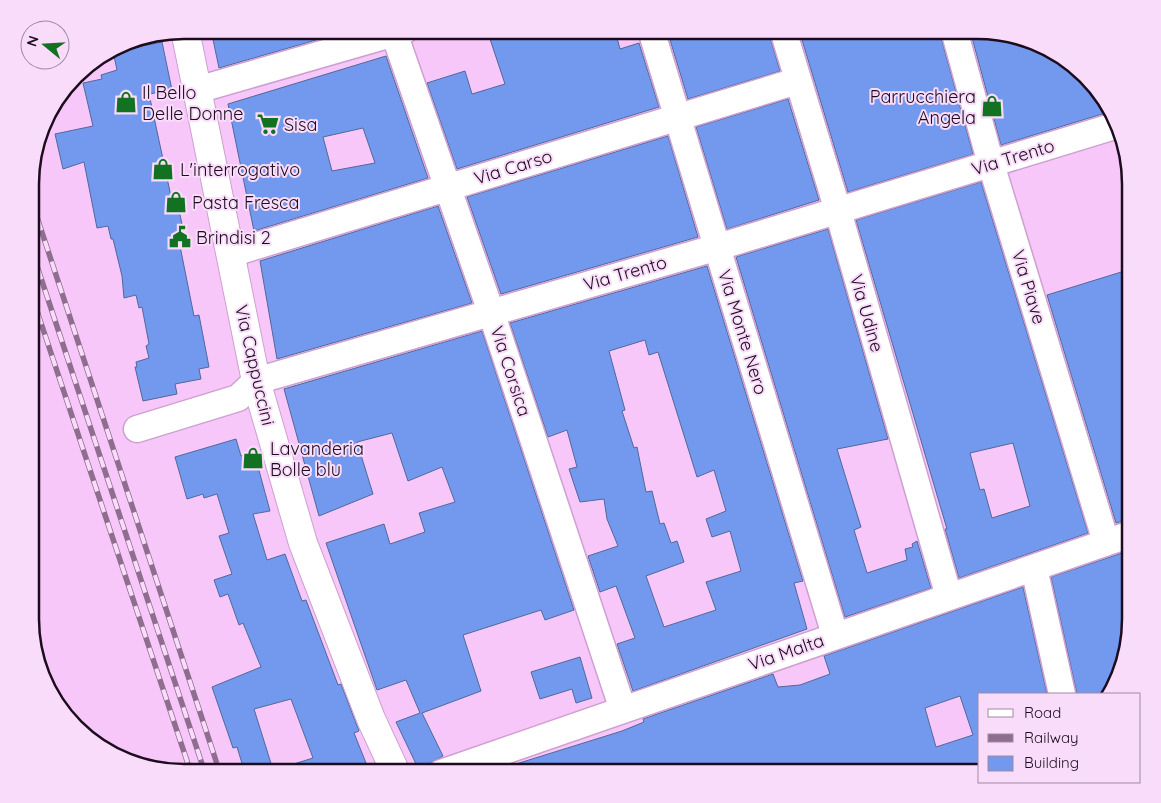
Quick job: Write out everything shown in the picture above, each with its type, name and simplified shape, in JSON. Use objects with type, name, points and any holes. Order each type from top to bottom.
[{"type":"street","name":"Via Cappuccini","points":[[187,39],[256,382],[303,543],[371,719],[392,764]]},
{"type":"street","points":[[197,90],[375,39]]},
{"type":"street","name":"Via Corsica","points":[[401,39],[448,187],[623,710]]},
{"type":"street","name":"Via Monte Nero","points":[[654,39],[835,635]]},
{"type":"street","name":"Via Udine","points":[[785,39],[838,211],[949,597]]},
{"type":"street","name":"Via Piave","points":[[956,39],[991,164],[1119,538]]},
{"type":"street","name":"Via Carso","points":[[230,254],[797,81]]},
{"type":"street","name":"Via Trento","points":[[138,429],[238,398],[256,382],[718,247],[1111,128]]},
{"type":"street","name":"Via Malta","points":[[467,764],[1119,538]]},
{"type":"street","points":[[1034,568],[1062,693]]},
{"type":"building","points":[[213,39],[320,39],[219,68]]},
{"type":"building","points":[[490,39],[617,39],[620,49],[639,43],[659,107],[457,169],[427,83],[465,71],[472,94],[505,84]]},
{"type":"building","points":[[670,39],[771,39],[780,71],[688,99]]},
{"type":"building","points":[[802,39],[941,39],[973,154],[848,192]]},
{"type":"building","points":[[972,39],[987,39],[1024,46],[1058,63],[1080,81],[1098,103],[1104,114],[1001,145]]},
{"type":"building","points":[[162,42],[172,90],[149,94],[172,201],[177,200],[186,244],[180,246],[194,316],[199,315],[209,367],[199,369],[201,379],[175,384],[177,394],[143,401],[135,367],[137,367],[136,362],[149,358],[146,346],[149,344],[142,307],[139,308],[136,295],[124,298],[122,276],[108,226],[97,228],[84,162],[63,169],[55,134],[93,126],[83,83],[102,79],[101,75],[117,70],[114,57],[135,48]]},
{"type":"building","points":[[386,56],[428,178],[254,231],[228,104]],"holes":[[[363,128],[375,163],[332,171],[323,137]]]},
{"type":"building","points":[[788,99],[819,200],[727,229],[696,127]]},
{"type":"building","points":[[668,136],[698,237],[501,294],[467,197]]},
{"type":"building","points":[[981,182],[1088,533],[959,578],[945,529],[947,529],[856,220]],"holes":[[[1013,443],[1030,506],[992,518],[984,489],[980,490],[970,453]]]},
{"type":"building","points":[[438,206],[472,303],[277,359],[260,261]]},
{"type":"building","points":[[828,229],[888,439],[837,449],[861,527],[854,530],[867,573],[907,560],[905,549],[913,547],[912,544],[917,541],[931,588],[845,617],[736,257]]},
{"type":"building","points":[[707,266],[803,581],[794,583],[807,629],[633,691],[617,644],[635,638],[616,586],[600,592],[588,556],[618,546],[607,519],[604,499],[580,502],[569,469],[577,467],[567,430],[548,437],[510,323]],"holes":[[[645,340],[649,355],[658,352],[697,477],[714,470],[726,511],[706,519],[712,537],[730,531],[741,571],[706,582],[716,610],[664,627],[646,576],[684,562],[677,541],[671,543],[664,523],[660,524],[652,491],[646,492],[637,447],[634,448],[622,411],[625,410],[609,351]]]},
{"type":"building","points":[[1122,272],[1122,521],[1116,523],[1047,295]]},
{"type":"building","points":[[482,331],[574,610],[545,620],[541,610],[463,635],[481,691],[422,713],[443,756],[430,764],[416,764],[396,722],[420,713],[406,680],[377,690],[326,543],[384,524],[390,544],[425,532],[419,513],[455,502],[442,467],[408,481],[392,433],[357,442],[373,494],[319,516],[284,389]]},
{"type":"building","points":[[236,439],[241,456],[254,452],[270,511],[253,514],[267,560],[285,554],[302,601],[306,600],[338,685],[341,684],[359,731],[354,733],[366,764],[294,764],[313,758],[291,699],[254,709],[271,764],[242,764],[237,747],[233,748],[212,687],[261,667],[243,623],[239,625],[228,594],[220,597],[214,580],[232,574],[219,536],[229,533],[217,494],[204,498],[203,494],[187,499],[175,457]]},
{"type":"building","points":[[1122,553],[1122,629],[1117,657],[1102,693],[1077,693],[1051,577]]},
{"type":"building","points":[[1023,587],[1047,693],[978,693],[978,764],[516,764],[622,731],[644,722],[643,719],[773,674],[778,687],[800,685],[830,674],[824,656]],"holes":[[[960,696],[973,735],[936,747],[925,708]]]},
{"type":"building","points":[[580,657],[592,698],[576,703],[572,689],[540,699],[531,672]]},
{"type":"railway","points":[[39,223],[217,764]]},
{"type":"railway","points":[[39,272],[202,764]]},
{"type":"railway","points":[[39,317],[188,764]]},
{"type":"place","name":"Il Bello Delle Donne","points":[[126,102]]},
{"type":"place","name":"Parrucchiera Angela","points":[[992,106]]},
{"type":"place","name":"Sisa","points":[[268,124]]},
{"type":"place","name":"L'interrogativo","points":[[163,169]]},
{"type":"place","name":"Pasta Fresca","points":[[176,202]]},
{"type":"place","name":"Brindisi 2","points":[[180,237]]},
{"type":"place","name":"Lavanderia Bolle blu","points":[[253,458]]}]
